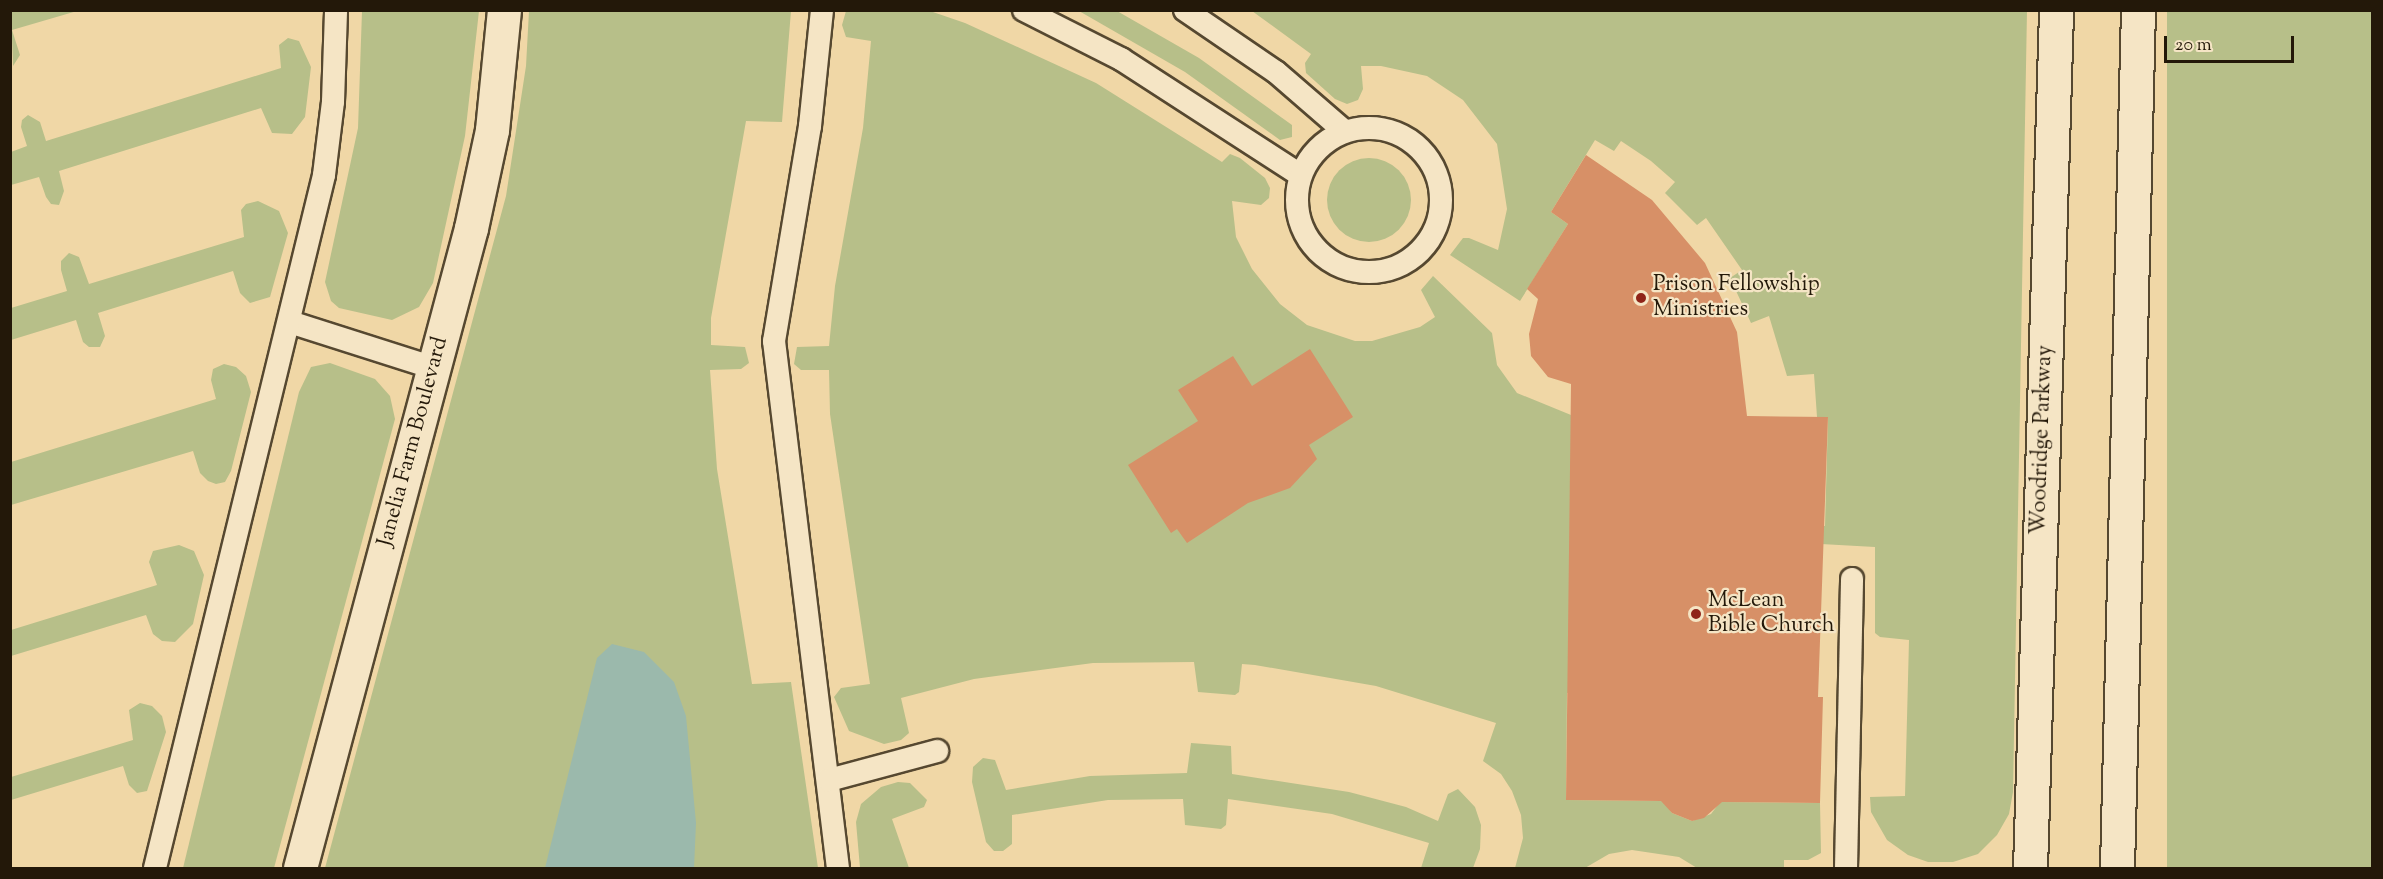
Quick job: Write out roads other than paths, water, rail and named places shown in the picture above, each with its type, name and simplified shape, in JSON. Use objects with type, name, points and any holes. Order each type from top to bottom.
[{"type":"street","name":"Janelia Farm Boulevard","points":[[300,868],[471,228],[492,130],[504,10]]},
{"type":"street","name":"Woodridge Parkway","points":[[2030,868],[2056,10]]},
{"type":"street","points":[[2117,868],[2138,10]]},
{"type":"lane","points":[[155,868],[324,175],[333,102],[336,10]]},
{"type":"lane","points":[[822,10],[810,126],[774,341],[838,868]]},
{"type":"lane","points":[[1024,10],[1120,59],[1300,175]]},
{"type":"lane","points":[[1185,10],[1276,72],[1344,131]]},
{"type":"lane","points":[[1388,130],[1411,140],[1430,160],[1440,183],[1441,212],[1432,235],[1416,255],[1387,270],[1361,272],[1337,265],[1313,246],[1298,219],[1300,175],[1310,158],[1328,140],[1344,131],[1388,130]]},
{"type":"lane","points":[[290,322],[434,368]]},
{"type":"lane","points":[[1846,868],[1852,579]]},
{"type":"lane","points":[[829,780],[937,751]]},
{"type":"place","name":"Prison Fellowship Ministries","points":[[1641,298]]},
{"type":"place","name":"McLean Bible Church","points":[[1696,614]]}]
